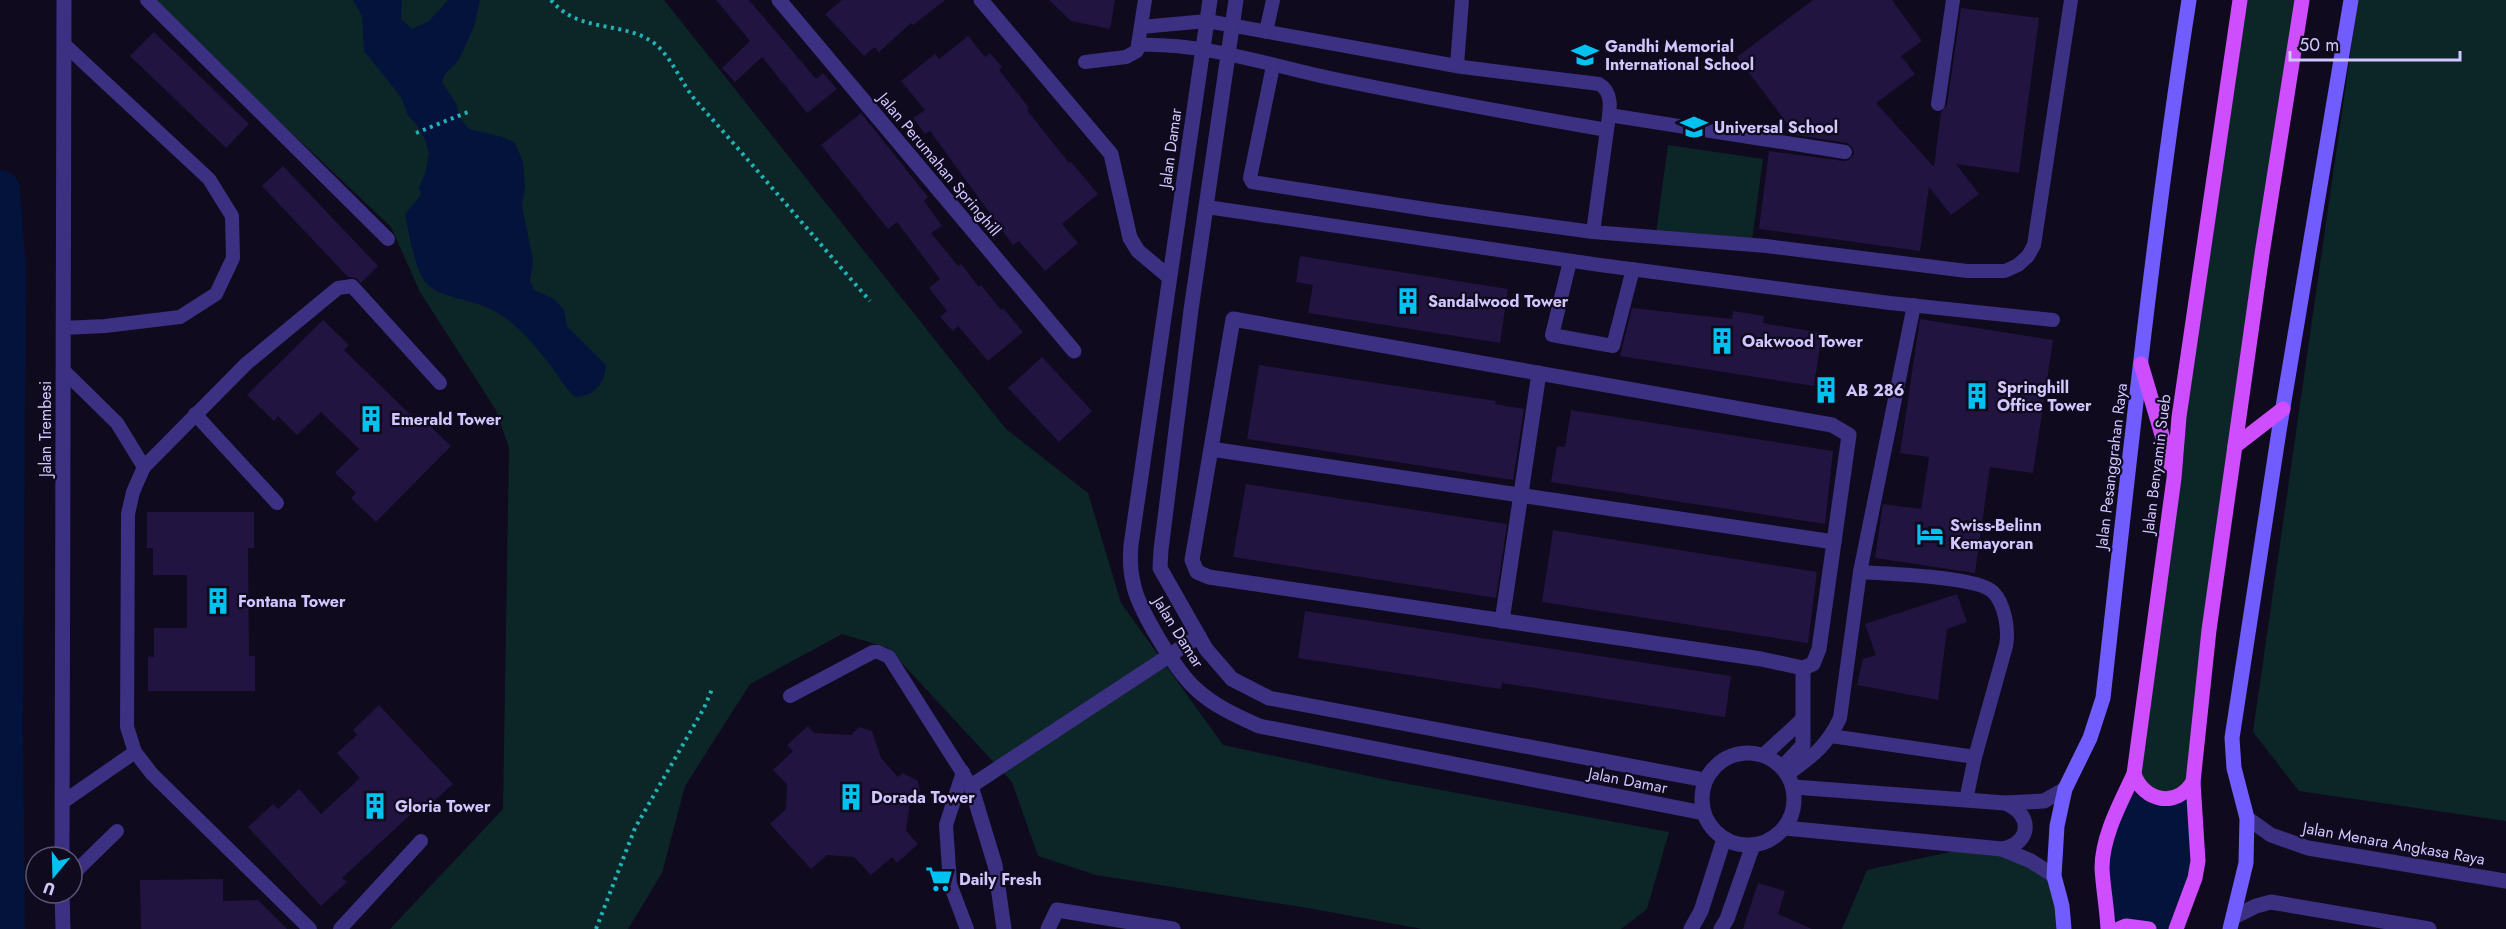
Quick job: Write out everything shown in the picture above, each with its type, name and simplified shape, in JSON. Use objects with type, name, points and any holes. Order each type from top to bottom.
[{"type":"main road","name":"Jalan Pesanggrahan Raya","points":[[2064,929],[2062,906],[2054,876],[2054,841],[2065,789],[2090,738],[2103,698],[2141,364],[2189,0]]},
{"type":"main road","name":"Jalan Benyamin Sueb","points":[[2108,929],[2102,866],[2104,851],[2119,806],[2134,774],[2174,478],[2179,417],[2241,0]]},
{"type":"main road","points":[[2176,929],[2195,878],[2198,861],[2193,782],[2209,630],[2302,0]]},
{"type":"main road","points":[[2232,923],[2246,863],[2247,818],[2234,768],[2232,738],[2283,409],[2351,0]]},
{"type":"main road","points":[[2141,364],[2174,478]]},
{"type":"main road","points":[[2235,446],[2283,409]]},
{"type":"main road","points":[[2134,774],[2145,793],[2161,799],[2180,795],[2193,782]]},
{"type":"main road","points":[[2120,929],[2126,926],[2149,929]]},
{"type":"street","name":"Jalan Trembesi","points":[[62,845],[64,0]]},
{"type":"street","name":"Jalan Perumahan Springhill","points":[[779,0],[1074,351]]},
{"type":"street","points":[[981,0],[1111,154],[1130,238],[1138,251],[1169,277]]},
{"type":"street","name":"Jalan Damar","points":[[1210,0],[1131,545],[1130,562],[1139,603],[1170,654],[1195,688],[1214,703],[1259,726],[1704,813]]},
{"type":"street","name":"Jalan Damar","points":[[1236,0],[1191,310],[1171,461],[1160,568],[1206,650],[1232,679],[1269,698],[1705,780]]},
{"type":"street","points":[[1179,211],[1207,211]]},
{"type":"street","points":[[1165,306],[1191,310]]},
{"type":"street","points":[[1233,319],[1539,374],[1832,425],[1849,435],[1819,649],[1813,664],[1803,668],[1761,659],[1209,577],[1197,572],[1192,560],[1233,319]]},
{"type":"street","points":[[1502,621],[1539,374]]},
{"type":"street","points":[[1210,448],[1834,542]]},
{"type":"street","points":[[1004,929],[995,865],[972,786],[1199,636]]},
{"type":"street","points":[[1788,776],[1803,745],[1803,668]]},
{"type":"street","points":[[1764,755],[1802,720]]},
{"type":"street","points":[[1749,752],[1764,755],[1788,776],[1795,801],[1792,816],[1785,828],[1771,840],[1753,845],[1738,844],[1724,839],[1712,828],[1704,813],[1701,796],[1705,780],[1716,765],[1731,755],[1749,752]]},
{"type":"street","points":[[1788,776],[2004,803],[2044,801],[2065,789]]},
{"type":"street","points":[[1785,828],[2002,849],[2013,847],[2022,839],[2025,828],[2023,816],[2015,807],[2004,803]]},
{"type":"street","name":"Jalan Menara Angkasa Raya","points":[[2247,818],[2271,835],[2308,848],[2506,881]]},
{"type":"street","points":[[1691,929],[1701,911],[1724,839]]},
{"type":"street","points":[[1721,929],[1727,919],[1753,845]]},
{"type":"street","points":[[2002,849],[2031,861],[2054,876]]},
{"type":"street","points":[[2232,923],[2256,906],[2271,902],[2429,929]]},
{"type":"street","points":[[62,905],[63,929]]},
{"type":"street","points":[[1048,929],[1057,910],[1141,926],[1173,929]]},
{"type":"lane","points":[[147,0],[388,239]]},
{"type":"lane","points":[[1085,62],[1126,57],[1137,51],[1146,0]]},
{"type":"lane","points":[[1266,32],[1273,0]]},
{"type":"lane","points":[[1457,65],[1462,0]]},
{"type":"lane","points":[[1938,104],[1953,0]]},
{"type":"lane","points":[[1273,66],[1250,178],[1252,182],[1593,232],[1788,249],[1967,271],[2005,271],[2018,265],[2028,256],[2034,245],[2071,0]]},
{"type":"lane","points":[[1141,27],[1207,21],[1457,65],[1599,84],[1607,89],[1610,95],[1593,232]]},
{"type":"lane","points":[[63,328],[105,326],[180,317],[216,294],[232,258],[231,216],[209,179],[64,44]]},
{"type":"lane","points":[[1138,45],[1166,44],[1228,53],[1273,66],[1421,97],[1607,130]]},
{"type":"lane","points":[[1609,115],[1845,152]]},
{"type":"lane","points":[[1207,211],[1570,261],[1914,305],[2053,320]]},
{"type":"lane","points":[[1570,261],[1552,335],[1613,346],[1633,269]]},
{"type":"lane","points":[[310,929],[152,774],[135,752],[127,727],[128,514],[144,467],[246,364],[338,288],[352,286],[440,383]]},
{"type":"lane","points":[[1788,776],[1817,753],[1831,736],[1840,718],[1860,572],[1914,305]]},
{"type":"lane","points":[[63,370],[117,423],[144,467]]},
{"type":"lane","points":[[195,414],[277,503]]},
{"type":"lane","points":[[1860,572],[1961,581],[1980,585],[1994,593],[2006,618],[2008,633],[1966,800]]},
{"type":"lane","points":[[790,696],[873,652],[884,654],[889,657],[972,786]]},
{"type":"lane","points":[[1831,736],[1975,757]]},
{"type":"lane","points":[[63,802],[135,752]]},
{"type":"lane","points":[[963,772],[946,825],[950,884],[967,929]]},
{"type":"lane","points":[[84,863],[117,831]]},
{"type":"lane","points":[[340,929],[421,841]]},
{"type":"path","points":[[551,0],[572,18],[633,33],[653,43],[668,59],[694,99],[870,301]]},
{"type":"path","points":[[416,133],[468,112]]},
{"type":"path","points":[[596,929],[635,828],[704,708],[713,687]]},
{"type":"green space","points":[[151,0],[664,0],[1006,429],[1088,493],[1121,603],[1223,745],[1387,780],[1669,832],[1647,909],[1621,929],[1422,929],[1308,908],[1096,875],[1038,856],[1012,782],[888,648],[842,634],[750,684],[685,786],[662,873],[628,929],[390,929],[503,809],[509,448],[496,410],[420,292],[391,227]]},
{"type":"green space","points":[[2240,0],[2302,0],[2193,782],[2168,799],[2135,777]]},
{"type":"green space","points":[[2358,0],[2506,0],[2506,821],[2299,791],[2253,732]]},
{"type":"green space","points":[[1668,145],[1763,159],[1751,247],[1656,233]]},
{"type":"green space","points":[[1973,847],[2002,849],[2054,876],[2062,929],[1842,929],[1867,870]]},
{"type":"water","points":[[353,0],[402,0],[401,19],[412,29],[429,21],[448,0],[480,0],[474,27],[458,61],[445,74],[442,82],[456,103],[460,118],[469,129],[503,137],[515,143],[523,162],[525,187],[522,206],[533,260],[530,281],[534,290],[554,299],[564,310],[567,326],[606,365],[601,383],[593,391],[575,397],[536,347],[509,321],[486,307],[440,293],[427,284],[422,277],[413,251],[405,214],[421,195],[419,187],[425,174],[429,154],[426,142],[419,128],[408,115],[401,97],[364,51],[362,16]]},
{"type":"water","points":[[2134,774],[2161,799],[2193,782],[2198,861],[2176,929],[2108,929],[2102,866]]},
{"type":"building","points":[[716,0],[749,0],[816,79],[823,73],[837,89],[807,113],[762,57],[735,82],[722,68],[750,41]]},
{"type":"building","points":[[842,0],[945,0],[913,25],[911,23],[879,52],[875,47],[864,56],[825,14]]},
{"type":"building","points":[[1049,0],[1115,0],[1110,29],[1071,21]]},
{"type":"building","points":[[1813,0],[1892,0],[1922,41],[1901,56],[1915,74],[1876,103],[1934,167],[1941,112],[1947,105],[1961,8],[2039,18],[2019,173],[1956,164],[1979,194],[1951,215],[1929,187],[1920,251],[1759,229],[1769,151],[1844,161],[1849,160],[1854,154],[1853,148],[1847,143],[1796,135],[1737,57]]},
{"type":"building","points":[[154,32],[249,124],[226,148],[130,56]]},
{"type":"building","points":[[968,36],[985,57],[990,53],[1002,67],[999,70],[1029,108],[1027,110],[1069,163],[1071,162],[1098,194],[1062,224],[1078,243],[1045,271],[1019,241],[1013,245],[930,131],[925,134],[913,118],[925,110],[901,81],[935,54],[939,59]]},
{"type":"building","points":[[861,113],[928,197],[924,201],[942,226],[931,233],[958,266],[961,264],[979,287],[981,285],[1023,332],[988,361],[958,326],[953,331],[940,317],[947,311],[929,288],[940,279],[897,222],[888,229],[821,145]]},
{"type":"building","points":[[283,166],[378,266],[361,283],[356,278],[348,277],[262,186]]},
{"type":"building","name":"Sandalwood Tower","points":[[1300,256],[1508,289],[1500,343],[1308,313],[1313,285],[1296,282]]},
{"type":"building","name":"Oakwood Tower","points":[[1632,308],[1732,319],[1733,311],[1764,316],[1763,323],[1822,333],[1814,386],[1620,356]]},
{"type":"building","name":"Springhill Office Tower","points":[[1920,319],[2053,340],[2033,473],[1990,467],[1975,573],[1875,558],[1883,504],[1921,509],[1929,457],[1900,453]]},
{"type":"building","name":"Emerald Tower","points":[[323,320],[349,345],[344,350],[422,426],[426,422],[451,446],[376,522],[351,498],[356,493],[335,473],[359,449],[321,412],[297,435],[278,416],[274,421],[247,395]]},
{"type":"building","points":[[1042,357],[1092,411],[1059,442],[1008,388]]},
{"type":"building","points":[[1259,365],[1496,401],[1495,404],[1524,409],[1513,480],[1247,439]]},
{"type":"building","points":[[1571,410],[1833,451],[1825,524],[1551,482],[1557,446],[1565,447]]},
{"type":"building","points":[[1246,484],[1507,524],[1496,598],[1233,557]]},
{"type":"building","name":"Fontana Tower","points":[[147,512],[254,512],[254,548],[248,548],[249,656],[255,656],[255,691],[148,691],[148,656],[154,657],[154,628],[187,628],[187,575],[153,575],[153,548],[147,548]]},
{"type":"building","points":[[1553,530],[1817,572],[1808,643],[1542,602]]},
{"type":"building","points":[[1957,594],[1967,622],[1947,629],[1938,700],[1857,685],[1863,659],[1876,655],[1865,624]]},
{"type":"building","points":[[1305,611],[1731,676],[1725,717],[1502,683],[1501,689],[1298,658]]},
{"type":"building","name":"Gloria Tower","points":[[379,705],[453,784],[426,808],[422,804],[342,878],[347,882],[321,906],[248,827],[273,804],[278,809],[299,789],[321,814],[360,778],[337,753],[357,735],[353,730]]},
{"type":"building","name":"Dorada Tower","points":[[808,726],[814,733],[851,735],[859,727],[872,731],[881,758],[898,777],[903,773],[918,781],[920,792],[910,801],[906,831],[918,844],[897,863],[892,857],[871,875],[854,857],[827,855],[811,869],[770,824],[786,809],[787,784],[773,770],[793,751],[787,745]]},
{"type":"building","points":[[223,879],[223,901],[258,900],[287,929],[141,929],[140,880]]},
{"type":"building","points":[[1758,883],[1785,891],[1778,914],[1812,929],[1743,929]]},
{"type":"waterway","points":[[0,190],[6,269],[3,731],[5,929]]},
{"type":"place","name":"Gandhi Memorial International School","points":[[1585,55]]},
{"type":"place","name":"Universal School","points":[[1694,127]]},
{"type":"place","name":"Sandalwood Tower","points":[[1408,301]]},
{"type":"place","name":"Oakwood Tower","points":[[1722,341]]},
{"type":"place","name":"AB 286","points":[[1826,390]]},
{"type":"place","name":"Springhill Office Tower","points":[[1977,396]]},
{"type":"place","name":"Emerald Tower","points":[[371,419]]},
{"type":"place","name":"Swiss-Belinn Kemayoran","points":[[1930,534]]},
{"type":"place","name":"Fontana Tower","points":[[218,601]]},
{"type":"place","name":"Dorada Tower","points":[[851,797]]},
{"type":"place","name":"Gloria Tower","points":[[375,806]]},
{"type":"place","name":"Daily Fresh","points":[[939,879]]}]
